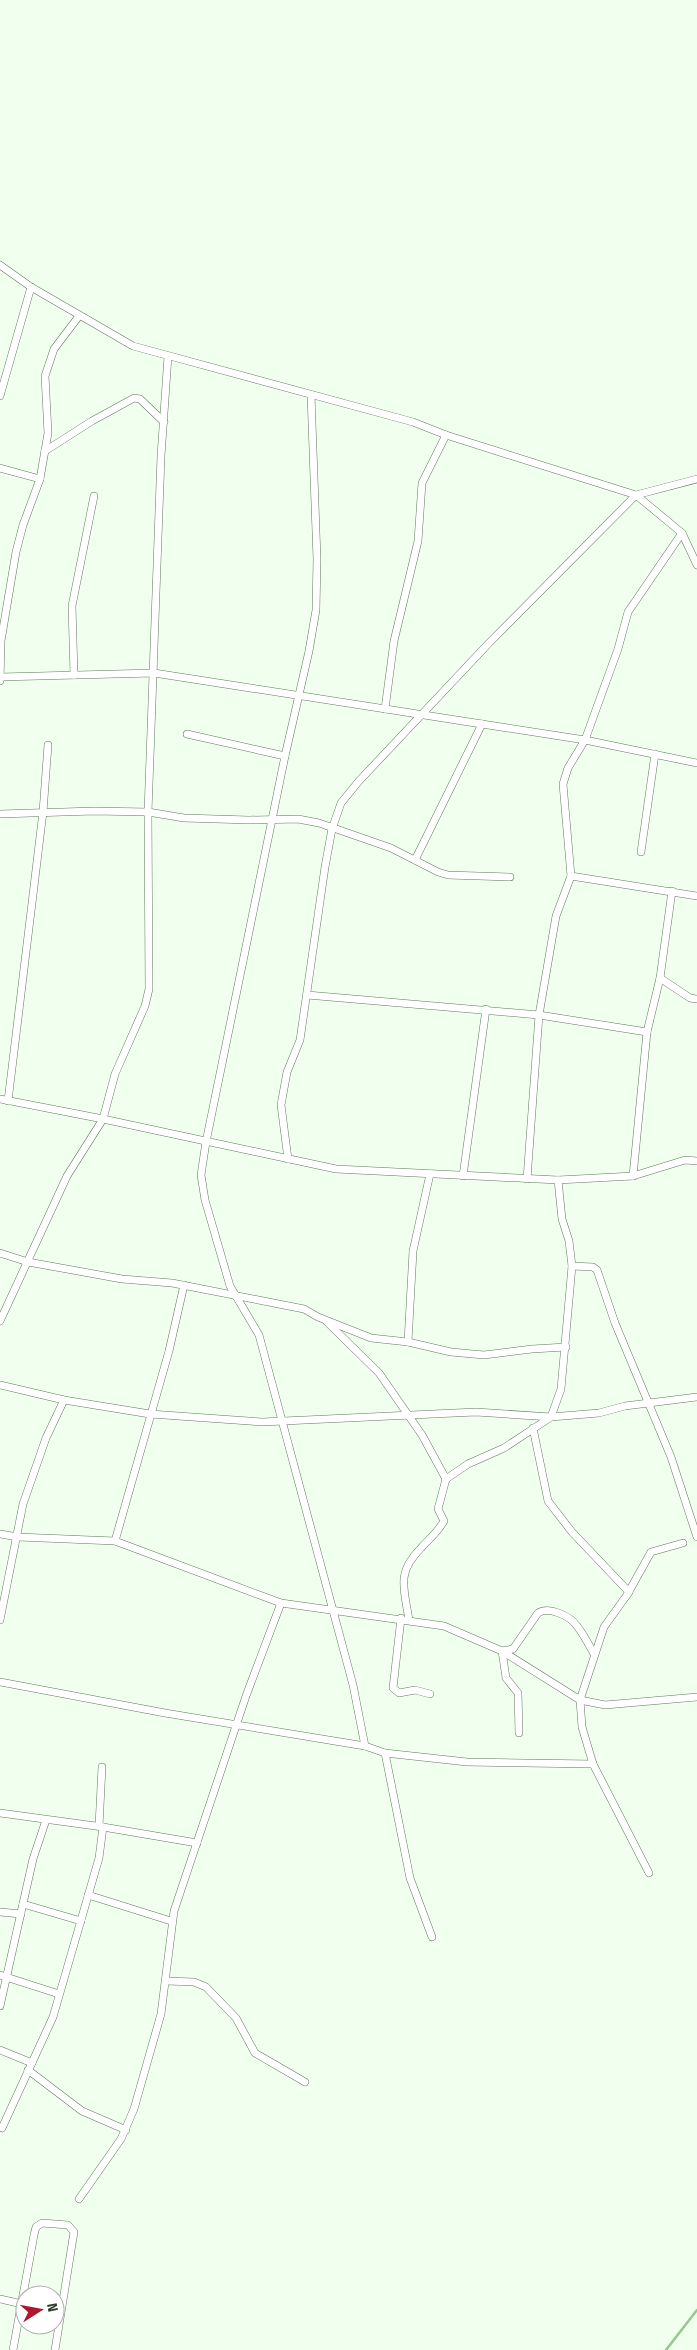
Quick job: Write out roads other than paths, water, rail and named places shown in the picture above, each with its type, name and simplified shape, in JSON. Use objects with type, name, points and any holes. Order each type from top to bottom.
[{"type":"street","points":[[0,265],[31,287],[133,346],[413,422],[446,435],[636,495],[682,533],[697,565]]},
{"type":"street","points":[[0,396],[31,287]]},
{"type":"street","points":[[79,316],[54,350],[45,376],[48,433],[40,479],[23,525],[16,552],[1,641],[0,678],[154,673],[585,740],[697,763]]},
{"type":"street","points":[[0,1321],[67,1176],[103,1119],[115,1074],[145,1006],[149,989],[148,812],[168,356]]},
{"type":"street","points":[[311,395],[317,559],[316,610],[300,696],[285,756],[274,820],[206,1142],[201,1175],[205,1200],[230,1286],[259,1335],[353,1685],[365,1746]]},
{"type":"street","points":[[45,451],[92,421],[134,398],[140,399],[164,422]]},
{"type":"street","points":[[385,709],[394,641],[418,541],[422,484],[446,435]]},
{"type":"street","points":[[0,468],[40,479]]},
{"type":"street","points":[[288,1159],[281,1105],[287,1072],[300,1040],[332,829],[341,803],[489,642],[636,495],[697,479]]},
{"type":"street","points":[[74,675],[72,606],[94,496]]},
{"type":"street","points":[[527,1179],[539,1015],[556,916],[571,876],[563,784],[568,768],[585,740],[618,649],[628,612],[682,533]]},
{"type":"street","points":[[415,860],[482,724]]},
{"type":"street","points":[[187,734],[285,756]]},
{"type":"street","points":[[48,745],[43,812],[4,1100],[103,1119],[336,1169],[558,1180],[633,1176],[685,1160],[697,1161]]},
{"type":"street","points":[[641,852],[655,754]]},
{"type":"street","points":[[0,814],[148,812],[184,818],[298,819],[319,823],[391,848],[448,875],[510,877]]},
{"type":"street","points":[[571,876],[697,896]]},
{"type":"street","points":[[633,1176],[647,1032],[660,978],[672,891]]},
{"type":"street","points":[[660,978],[690,998],[697,999]]},
{"type":"street","points":[[307,995],[486,1009],[539,1015],[647,1032]]},
{"type":"street","points":[[464,1176],[486,1009]]},
{"type":"street","points":[[408,1342],[413,1251],[430,1174]]},
{"type":"street","points":[[409,1620],[403,1571],[412,1557],[440,1529],[444,1521],[438,1509],[446,1479],[468,1464],[504,1448],[551,1417],[561,1389],[572,1266],[569,1240],[562,1219],[558,1180]]},
{"type":"street","points":[[0,1253],[28,1262],[122,1279],[184,1285],[304,1309],[325,1320],[371,1338],[408,1342],[451,1352],[484,1355],[532,1349],[566,1348]]},
{"type":"street","points":[[572,1266],[593,1267],[596,1270],[615,1323],[671,1457],[697,1537]]},
{"type":"street","points":[[115,1541],[168,1351],[184,1285]]},
{"type":"street","points":[[325,1320],[379,1374],[422,1435],[446,1479]]},
{"type":"street","points":[[0,1386],[64,1400],[150,1414],[243,1422],[282,1422],[406,1414],[476,1412],[551,1417],[599,1413],[625,1406],[697,1397]]},
{"type":"street","points":[[0,1620],[18,1537],[23,1504],[46,1438],[64,1400]]},
{"type":"street","points":[[533,1428],[548,1501],[572,1532],[629,1592]]},
{"type":"street","points":[[0,1534],[18,1537],[115,1541],[281,1603],[332,1611],[400,1618],[459,1630],[502,1651],[580,1700],[605,1705],[697,1697]]},
{"type":"street","points":[[649,1873],[593,1764],[582,1727],[580,1700],[604,1627],[629,1592],[651,1552],[683,1543]]},
{"type":"street","points":[[79,2199],[126,2130],[134,2109],[161,2014],[167,1981],[171,1921],[236,1724],[281,1603]]},
{"type":"street","points":[[502,1651],[513,1649],[538,1613],[543,1610],[551,1610],[576,1624],[594,1654]]},
{"type":"street","points":[[400,1618],[393,1688],[400,1693],[415,1690],[430,1694]]},
{"type":"street","points":[[502,1651],[506,1678],[518,1693],[519,1734]]},
{"type":"street","points":[[0,1682],[365,1746],[385,1754],[467,1762],[593,1764]]},
{"type":"street","points":[[385,1754],[410,1878],[432,1937]]},
{"type":"street","points":[[2,2128],[53,2017],[99,1858],[102,1767]]},
{"type":"street","points":[[0,1813],[197,1843]]},
{"type":"street","points":[[0,2006],[33,1859],[46,1820]]},
{"type":"street","points":[[88,1895],[171,1921]]},
{"type":"street","points":[[23,1904],[81,1921]]},
{"type":"street","points":[[0,1912],[21,1914]]},
{"type":"street","points":[[0,1975],[59,1994]]},
{"type":"street","points":[[167,1981],[194,1982],[206,1987],[236,2018],[255,2052],[304,2082]]},
{"type":"street","points":[[0,2050],[30,2066],[82,2110],[126,2130]]},
{"type":"street","points":[[25,2285],[36,2227],[42,2223],[68,2225],[74,2232],[65,2288]]},
{"type":"street","points":[[0,2299],[15,2302]]},
{"type":"street","points":[[13,2350],[16,2335]]},
{"type":"street","points":[[55,2350],[57,2335]]},
{"type":"waterway","points":[[666,2350],[697,2310]]}]
